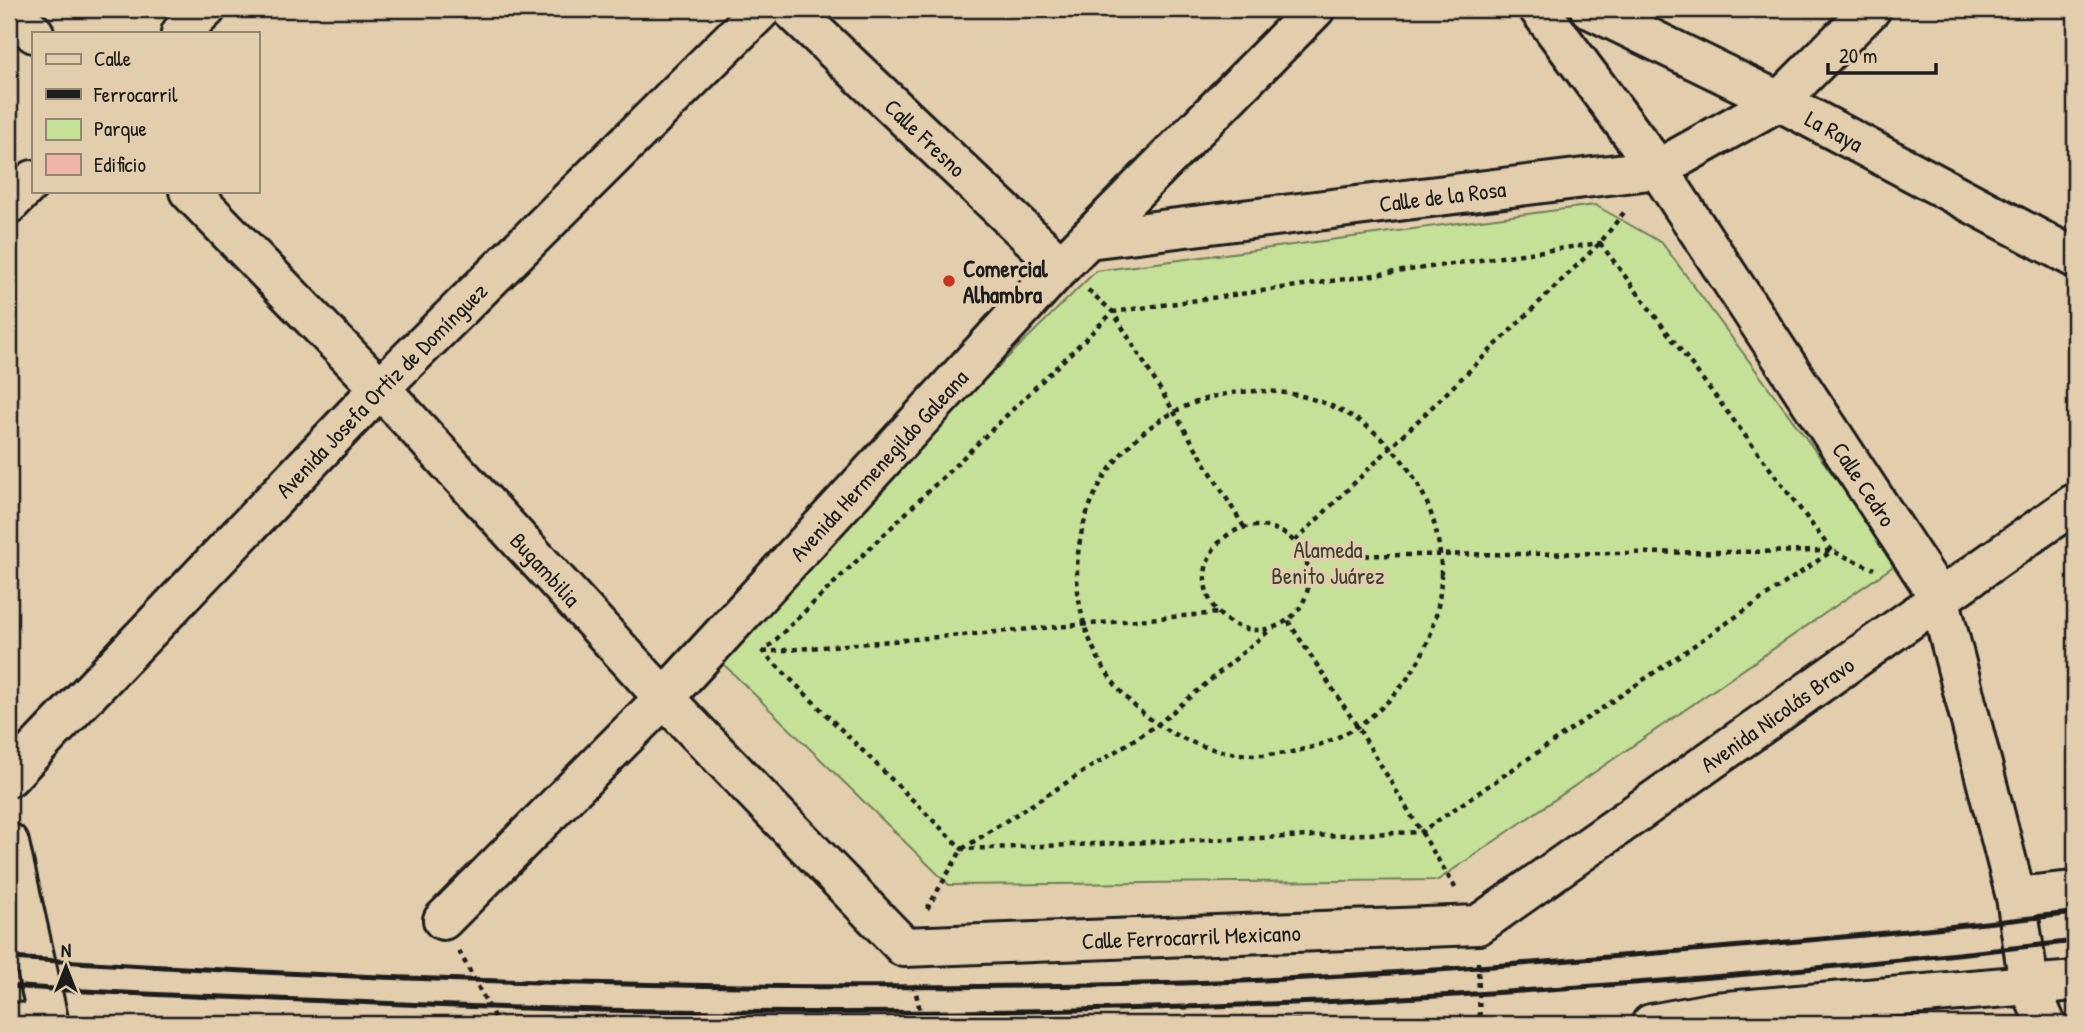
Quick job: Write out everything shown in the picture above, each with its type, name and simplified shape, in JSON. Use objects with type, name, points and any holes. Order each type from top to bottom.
[{"type":"street","points":[[9,9],[33,32]]},
{"type":"street","points":[[182,32],[205,9]]},
{"type":"street","name":"Avenida Josefa Ortiz de Domínguez","points":[[9,778],[380,388],[762,9]]},
{"type":"street","name":"Calle Fresno","points":[[791,9],[1061,266]]},
{"type":"street","name":"Avenida Hermenegildo Galeana","points":[[443,920],[664,698],[1061,266],[1315,9]]},
{"type":"street","name":"Calle Cedro","points":[[1539,9],[1658,169],[1939,597],[2016,897],[2029,985],[2046,1024]]},
{"type":"street","name":"La Raya","points":[[1590,9],[1779,101],[2075,258]]},
{"type":"street","name":"Calle de la Rosa","points":[[1088,239],[1658,169],[1779,101],[1871,9]]},
{"type":"street","points":[[9,204],[32,181]]},
{"type":"street","name":"Bugambilia","points":[[190,192],[380,388],[664,698],[904,947]]},
{"type":"street","name":"Avenida Nicolás Bravo","points":[[1478,925],[2075,503]]},
{"type":"street","points":[[9,843],[49,1024]]},
{"type":"street","points":[[2016,897],[2075,891]]},
{"type":"street","name":"Calle Ferrocarril Mexicano","points":[[904,947],[1478,925]]},
{"type":"street","points":[[1651,1024],[1715,1012],[2075,981]]},
{"type":"street","points":[[9,1021],[41,1024]]},
{"type":"path","points":[[1295,541],[1394,448],[1600,243],[1658,169]]},
{"type":"path","points":[[763,652],[1112,312],[1600,243]]},
{"type":"path","points":[[1600,243],[1832,551]]},
{"type":"path","points":[[1061,266],[1112,312],[1244,527]]},
{"type":"path","points":[[1233,392],[1292,393],[1347,413],[1394,448],[1426,497],[1442,553],[1439,611],[1418,666],[1380,711],[1330,741],[1273,755],[1214,750],[1157,725],[1111,682],[1083,626],[1075,564],[1089,502],[1123,449],[1173,411],[1233,392]]},
{"type":"path","points":[[904,947],[962,849],[1157,725],[1271,629],[1288,621],[1301,608],[1308,591],[1310,573],[1305,556],[1295,541],[1280,531],[1263,526],[1244,527],[1229,533],[1216,544],[1208,558],[1204,574],[1205,590],[1218,613],[1236,626],[1254,631],[1271,629]]},
{"type":"path","points":[[763,652],[962,849],[1421,832],[1832,551]]},
{"type":"path","points":[[1305,556],[1832,551],[1880,572]]},
{"type":"path","points":[[750,657],[763,652],[1218,613]]},
{"type":"path","points":[[1288,621],[1357,726],[1478,925],[1480,1024]]},
{"type":"path","points":[[443,920],[498,1024]]},
{"type":"green space","name":"Alameda Benito Juárez","points":[[1595,205],[1662,243],[1898,563],[1438,880],[949,885],[709,650],[1096,271]]},
{"type":"building","points":[[1301,1019],[1301,1024],[1166,1024]]},
{"type":"railway","points":[[9,958],[302,974],[596,984],[890,987],[1184,983],[1457,969],[1848,937],[2075,913]]},
{"type":"railway","points":[[9,986],[180,996],[568,1009],[999,1011],[1215,1006],[1430,996],[1860,964],[2075,941]]},
{"type":"place","name":"Comercial Alhambra","points":[[949,281]]}]
